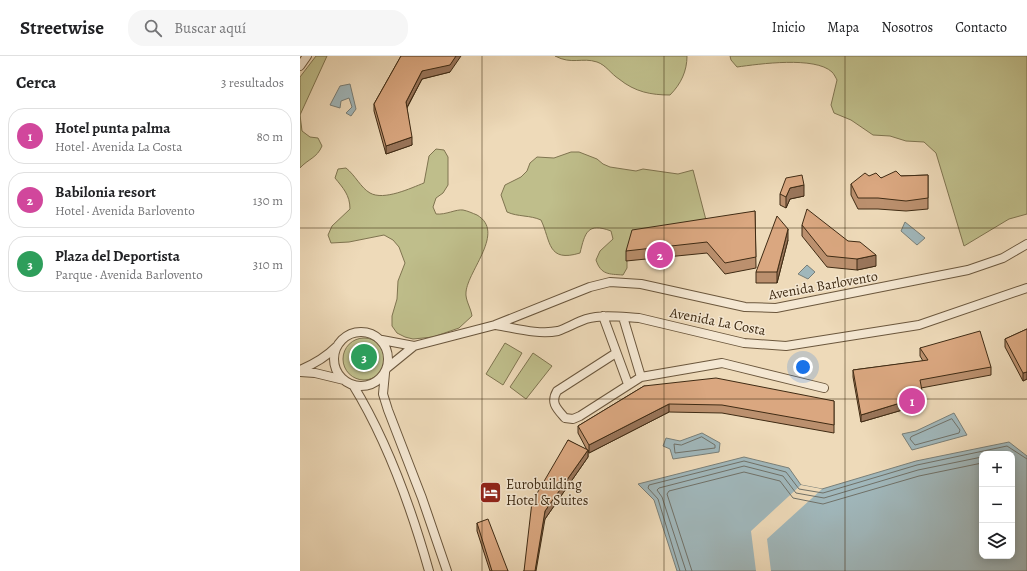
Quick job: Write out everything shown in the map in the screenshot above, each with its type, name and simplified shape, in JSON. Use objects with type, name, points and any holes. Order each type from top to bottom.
[{"type":"street","points":[[300,66],[307,56]]},
{"type":"street","name":"Avenida Barlovento","points":[[382,340],[414,346],[495,325],[590,287],[610,282],[641,284],[745,307],[776,308],[968,270],[1002,258],[1027,244]]},
{"type":"street","name":"Avenida La Costa","points":[[495,325],[540,332],[557,331],[587,319],[603,316],[639,318],[744,343],[786,346],[919,325],[1027,288]]},
{"type":"street","points":[[603,316],[628,384]]},
{"type":"street","points":[[622,317],[641,377]]},
{"type":"street","points":[[300,371],[328,355],[344,337],[353,332],[364,331],[373,334],[382,340],[387,348],[389,358],[383,394],[422,498],[447,571]]},
{"type":"street","points":[[338,345],[334,354],[334,364],[338,373],[353,385],[362,386],[371,384],[379,380],[386,370]]},
{"type":"street","name":"Avenida Barlovento","points":[[386,370],[414,346]]},
{"type":"street","points":[[616,353],[557,391],[553,398],[554,406],[566,418],[573,418],[641,377],[722,363],[824,388]]},
{"type":"street","points":[[300,371],[345,380]]},
{"type":"street","points":[[353,385],[373,419],[386,449],[420,541],[429,571]]},
{"type":"shaded area","points":[[316,56],[327,56],[300,115],[300,77]]},
{"type":"shaded area","points":[[555,56],[687,56],[683,77],[670,95],[637,90],[616,77],[603,65],[597,62],[586,60],[572,61]]},
{"type":"shaded area","points":[[730,56],[1027,56],[1027,214],[1009,219],[964,246],[936,153],[924,142],[906,141],[890,136],[873,135],[851,120],[834,113],[831,105],[837,80],[832,72],[824,67],[813,64],[786,62],[737,67],[731,60]]},
{"type":"shaded area","points":[[300,115],[302,131],[310,137],[318,138],[322,146],[315,156],[300,168]]},
{"type":"shaded area","points":[[436,149],[444,150],[448,157],[448,185],[443,193],[436,198],[433,207],[436,214],[463,210],[477,215],[485,222],[488,231],[487,241],[468,283],[466,292],[466,298],[472,316],[459,328],[433,337],[413,339],[397,333],[392,326],[392,316],[397,299],[398,281],[405,263],[399,247],[393,240],[384,235],[349,242],[331,243],[328,235],[332,226],[350,209],[349,200],[335,178],[338,169],[346,168],[370,193],[383,196],[390,195],[424,183],[429,156]]},
{"type":"shaded area","points":[[571,152],[579,152],[597,159],[610,167],[636,171],[643,169],[678,174],[693,170],[706,220],[627,260],[627,268],[623,275],[606,273],[600,269],[596,260],[600,251],[613,239],[611,231],[597,228],[592,229],[588,231],[586,235],[580,253],[561,255],[552,248],[541,220],[507,212],[501,195],[505,185],[521,177],[527,171],[530,163],[537,157],[554,158]]},
{"type":"shaded area","points":[[364,338],[379,344],[385,359],[379,374],[364,380],[349,374],[343,359],[349,344]]},
{"type":"shaded area","points":[[505,343],[522,353],[503,385],[486,374]]},
{"type":"shaded area","points":[[533,353],[552,366],[526,399],[510,387]]},
{"type":"water","points":[[350,84],[356,109],[351,116],[346,113],[352,107],[349,98],[341,101],[340,108],[330,105],[340,86]]},
{"type":"water","points":[[905,222],[925,238],[917,245],[901,231]]},
{"type":"water","points":[[807,265],[815,272],[808,279],[798,274]]},
{"type":"water","points":[[954,413],[967,435],[912,450],[902,434],[916,431]]},
{"type":"water","points":[[702,433],[720,443],[719,452],[673,459],[670,449],[663,446],[666,438],[680,441]]},
{"type":"water","points":[[1009,442],[1027,456],[1027,571],[677,571],[654,500],[638,484],[744,457],[789,468],[801,485],[822,489],[916,461]]},
{"type":"pier","points":[[801,485],[822,489],[767,539],[771,571],[756,571],[751,531]]},
{"type":"building","points":[[401,56],[456,56],[450,65],[422,71],[406,102],[412,137],[386,146],[374,104]]},
{"type":"building","points":[[896,171],[901,176],[928,175],[928,198],[906,201],[878,198],[858,198],[851,184],[865,173],[869,176],[876,173],[881,178]]},
{"type":"building","points":[[802,175],[804,185],[790,188],[786,197],[780,194],[786,178]]},
{"type":"building","points":[[807,209],[848,241],[860,242],[876,255],[857,259],[827,256],[802,225]]},
{"type":"building","points":[[755,211],[756,257],[725,263],[707,242],[626,251],[632,230]]},
{"type":"building","points":[[777,216],[788,229],[777,272],[756,272]]},
{"type":"building","points":[[1027,329],[1027,372],[1023,373],[1005,339]]},
{"type":"building","points":[[980,331],[991,367],[920,380],[923,396],[861,415],[853,370],[928,360],[920,348]]},
{"type":"building","points":[[716,378],[834,401],[834,425],[722,405],[669,404],[589,445],[578,426],[644,386]]},
{"type":"building","points":[[568,440],[588,450],[545,511],[535,571],[524,571],[532,502]]},
{"type":"building","points":[[488,519],[508,571],[492,571],[477,523]]},
{"type":"place","name":"Babilonia resort","points":[[660,255]]},
{"type":"place","name":"Plaza del Deportista","points":[[364,357]]},
{"type":"place","name":"Hotel punta palma","points":[[912,401]]},
{"type":"place","name":"Eurobuilding Hotel & Suites","points":[[490,492]]}]
